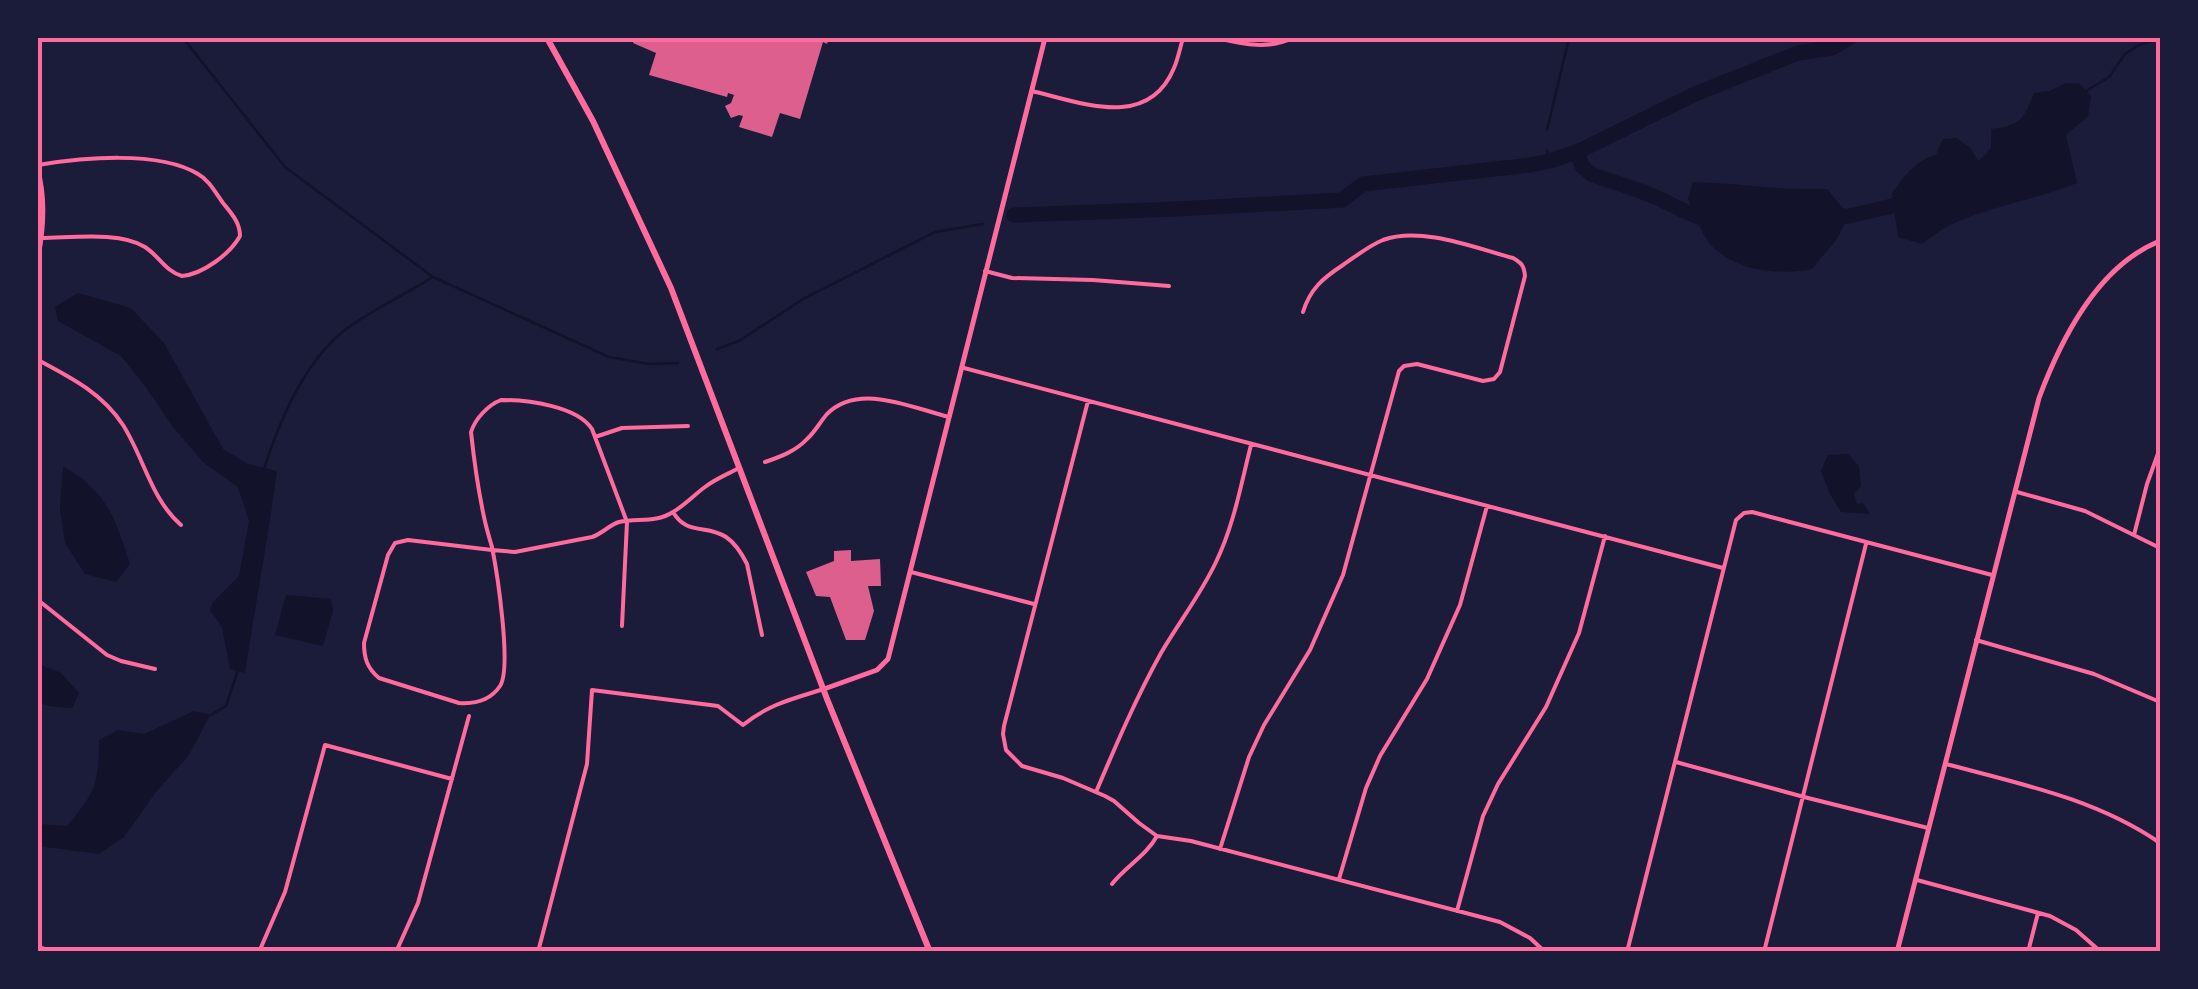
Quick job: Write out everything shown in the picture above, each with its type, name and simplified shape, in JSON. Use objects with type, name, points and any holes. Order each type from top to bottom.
[{"type":"main road","points":[[547,38],[593,121],[671,288],[891,861],[930,952]]},
{"type":"street","points":[[538,952],[587,764],[592,690],[718,706],[742,725],[778,702],[824,689],[884,664],[892,646],[1045,38]]},
{"type":"street","points":[[1032,90],[1112,109],[1136,105],[1158,92],[1173,72],[1183,38]]},
{"type":"street","points":[[1216,38],[1258,46],[1293,38]]},
{"type":"street","points":[[38,259],[43,198],[38,167],[116,157],[152,160],[190,170],[208,182],[240,228],[240,236],[231,249],[200,271],[182,276],[130,240],[41,238]]},
{"type":"street","points":[[1220,849],[1249,757],[1310,650],[1343,575],[1397,378],[1404,366],[1417,364],[1483,381],[1494,379],[1500,372],[1524,267],[1520,262],[1432,237],[1399,236],[1382,240],[1334,270],[1308,296],[1303,312]]},
{"type":"street","points":[[1897,952],[2039,398],[2063,345],[2095,292],[2135,254],[2160,241]]},
{"type":"street","points":[[985,271],[1012,278],[1169,286]]},
{"type":"street","points":[[38,360],[82,384],[112,410],[160,500],[182,526]]},
{"type":"street","points":[[961,368],[1723,568]]},
{"type":"street","points":[[765,462],[795,450],[825,416],[846,401],[872,398],[949,417]]},
{"type":"street","points":[[622,626],[627,522],[595,437],[578,414],[510,400],[495,402],[472,428],[471,436],[492,550],[506,662],[501,685],[489,696],[470,704],[388,682],[371,671],[364,643],[388,555],[395,543],[408,540],[492,550],[526,550],[592,537],[617,522],[627,522],[657,519],[673,512],[713,481],[740,468]]},
{"type":"street","points":[[1088,402],[1004,726],[1010,757],[1022,766],[1114,800],[1156,836],[1500,922],[1516,929],[1545,952]]},
{"type":"street","points":[[595,437],[622,428],[688,426]]},
{"type":"street","points":[[1096,792],[1142,688],[1216,562],[1228,534],[1251,444]]},
{"type":"street","points":[[2134,535],[2160,448]]},
{"type":"street","points":[[2014,492],[2085,510],[2160,548]]},
{"type":"street","points":[[1339,879],[1366,788],[1380,756],[1427,679],[1454,618],[1487,506]]},
{"type":"street","points":[[673,512],[683,525],[723,535],[744,556],[762,634]]},
{"type":"street","points":[[1627,952],[1736,520],[1744,512],[1752,512],[1992,574]]},
{"type":"street","points":[[1458,911],[1483,816],[1498,784],[1546,707],[1574,646],[1605,536]]},
{"type":"street","points":[[1764,952],[1866,542]]},
{"type":"street","points":[[910,572],[1034,604]]},
{"type":"street","points":[[38,600],[107,655],[155,669]]},
{"type":"street","points":[[1976,640],[2094,674],[2160,702]]},
{"type":"street","points":[[396,952],[418,904],[469,716]]},
{"type":"street","points":[[259,952],[285,892],[325,745],[452,779]]},
{"type":"street","points":[[1676,762],[1928,828]]},
{"type":"street","points":[[1944,763],[2080,801],[2110,813],[2160,843]]},
{"type":"street","points":[[1112,884],[1149,850],[1156,836]]},
{"type":"street","points":[[1916,880],[2063,922],[2101,952]]},
{"type":"street","points":[[2028,952],[2038,913]]},
{"type":"street","points":[[38,947],[55,952]]},
{"type":"shaded area","points":[[2066,83],[2080,84],[2091,96],[2088,116],[2066,135],[2077,183],[1964,219],[1922,244],[1898,237],[1892,193],[1916,165],[1936,155],[1943,139],[1957,138],[1979,161],[1991,148],[1991,129],[2020,120],[2034,93]]},
{"type":"shaded area","points":[[1693,182],[1827,189],[1849,216],[1836,240],[1812,269],[1761,270],[1724,256],[1710,243],[1688,199]]},
{"type":"shaded area","points":[[78,293],[131,308],[164,343],[223,449],[248,464],[277,471],[245,673],[230,669],[222,627],[210,610],[239,576],[249,521],[238,487],[203,462],[121,356],[58,321],[55,307]]},
{"type":"shaded area","points":[[1848,454],[1859,466],[1861,486],[1854,494],[1857,504],[1863,503],[1870,514],[1841,512],[1821,471],[1828,455]]},
{"type":"shaded area","points":[[63,466],[100,496],[114,519],[130,564],[116,582],[85,574],[65,543],[60,508]]},
{"type":"shaded area","points":[[286,595],[331,599],[333,610],[323,646],[275,635]]},
{"type":"shaded area","points":[[38,664],[61,673],[79,693],[72,708],[38,702]]},
{"type":"shaded area","points":[[194,711],[210,715],[189,755],[124,837],[99,854],[38,846],[38,824],[67,826],[84,805],[96,778],[99,740],[118,730],[144,734]]},
{"type":"building","points":[[635,38],[829,38],[827,44],[823,42],[800,119],[780,113],[772,137],[739,127],[743,116],[731,118],[725,106],[734,95],[728,93],[727,97],[649,75],[656,53],[633,43]]},
{"type":"building","points":[[851,550],[851,561],[880,559],[881,586],[868,586],[874,611],[865,640],[846,640],[830,597],[816,596],[806,572],[834,561],[834,551]]},
{"type":"waterway","points":[[183,38],[285,167],[433,277],[609,357],[649,364],[678,363]]},
{"type":"waterway","points":[[1547,130],[1569,38]]},
{"type":"waterway","points":[[1014,215],[1342,200],[1363,184],[1549,161],[1577,152],[1695,94],[1798,53],[1832,48],[1849,38]]},
{"type":"waterway","points":[[2086,91],[2109,77],[2125,54],[2160,39]]},
{"type":"waterway","points":[[1547,150],[1549,161]]},
{"type":"waterway","points":[[1577,152],[1582,166],[1591,174],[1716,220]]},
{"type":"waterway","points":[[1829,217],[1914,201]]},
{"type":"waterway","points":[[717,349],[739,341],[803,299],[935,232],[983,224]]},
{"type":"waterway","points":[[264,469],[295,394],[331,343],[365,316],[431,278]]},
{"type":"waterway","points":[[209,716],[226,706],[238,670]]}]
